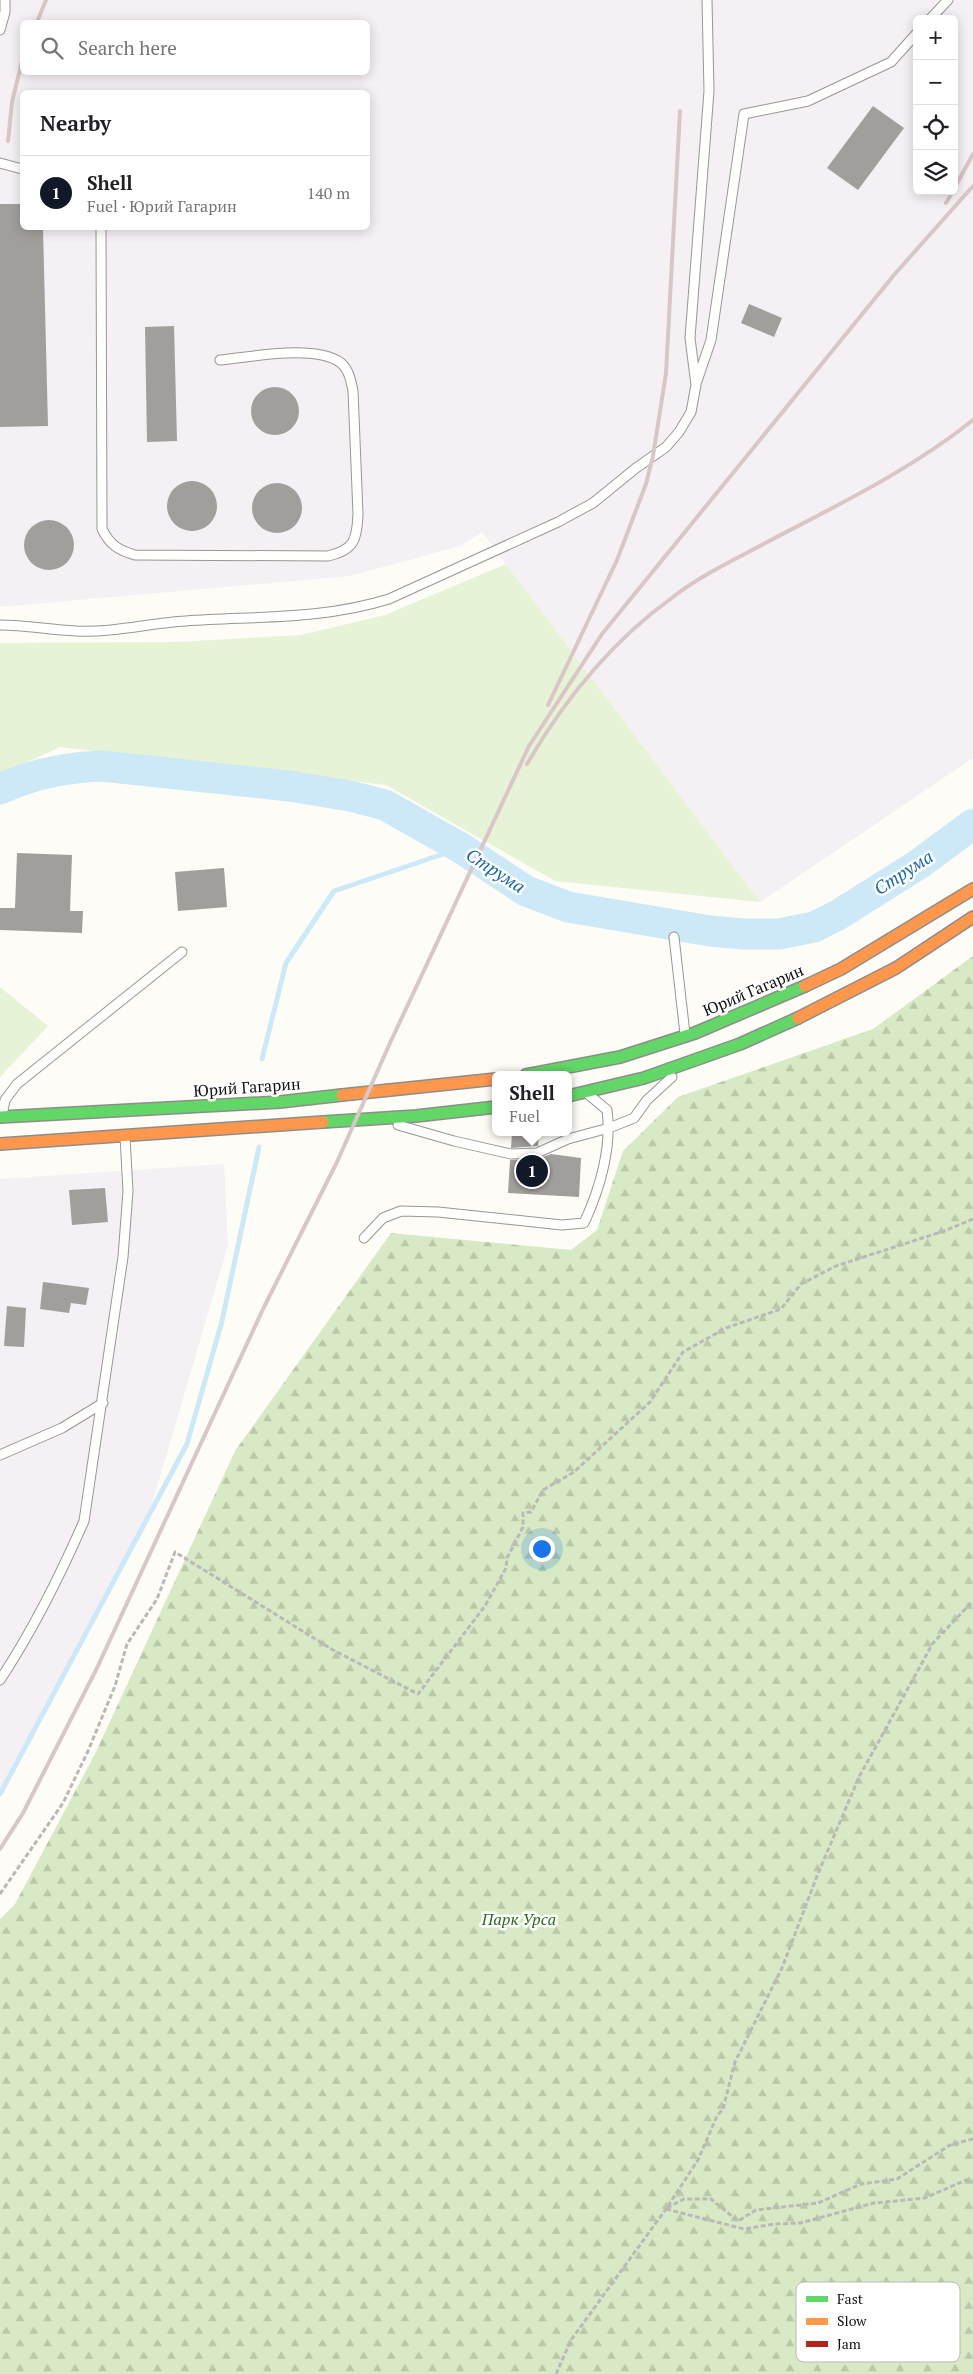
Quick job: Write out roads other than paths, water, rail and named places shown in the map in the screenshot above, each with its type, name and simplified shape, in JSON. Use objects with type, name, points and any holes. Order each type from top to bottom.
[{"type":"street","name":"Юрий Гагарин","points":[[547,1071],[620,1057],[686,1035],[779,998],[841,969],[973,889]]},
{"type":"street","points":[[572,1095],[644,1078],[740,1044],[817,1010],[896,968],[973,917]]},
{"type":"street","name":"Юрий Гагарин","points":[[1,1117],[280,1102],[492,1079]]},
{"type":"street","points":[[0,1144],[376,1118],[492,1107]]},
{"type":"lane","points":[[0,30],[5,12],[5,0]]},
{"type":"lane","points":[[696,385],[690,338],[709,91],[707,0]]},
{"type":"lane","points":[[934,15],[948,0]]},
{"type":"lane","points":[[0,625],[101,631],[183,621],[328,614],[361,608],[389,599],[558,522],[593,504],[666,446],[679,432],[691,412],[696,385],[711,340],[744,114],[808,101],[891,62],[913,38]]},
{"type":"lane","points":[[0,163],[20,168]]},
{"type":"lane","points":[[101,230],[102,529],[109,541],[118,550],[135,555],[328,556],[343,552],[353,543],[357,531],[358,514],[353,391],[346,370],[342,364],[328,356],[312,353],[220,360]]},
{"type":"lane","points":[[674,937],[686,1035]]},
{"type":"lane","points":[[1,1117],[5,1100],[17,1084],[182,952]]},
{"type":"lane","points":[[376,1118],[445,1139],[511,1154],[537,1153],[568,1139],[609,1128],[634,1118],[647,1100],[686,1063]]},
{"type":"lane","points":[[364,1238],[383,1218],[402,1211],[438,1212],[562,1225],[584,1223],[594,1202],[609,1128],[606,1110],[584,1092]]},
{"type":"lane","points":[[0,1680],[23,1645],[67,1561],[84,1521],[103,1403],[123,1257],[128,1191],[124,1136]]},
{"type":"lane","points":[[0,1454],[62,1428],[103,1403]]},
{"type":"waterway","name":"Струма","points":[[0,789],[50,772],[102,766],[289,786],[350,796],[385,805],[461,848],[526,891],[568,907],[710,931],[743,934],[779,934],[814,927],[838,915],[919,864],[973,824]]},
{"type":"waterway","points":[[262,1059],[286,963],[334,891],[461,848]]},
{"type":"waterway","points":[[0,1794],[187,1444],[222,1321],[259,1147]]},
{"type":"railway","points":[[38,20],[46,0]]},
{"type":"railway","points":[[8,141],[12,102],[20,69]]},
{"type":"railway","points":[[548,705],[617,560],[646,484],[653,456],[666,373],[680,111]]},
{"type":"railway","points":[[958,182],[973,154]]},
{"type":"railway","points":[[0,1849],[23,1813],[97,1668],[264,1307],[337,1162],[390,1043],[529,746],[602,634],[894,275],[973,186]]},
{"type":"railway","points":[[946,203],[951,195]]},
{"type":"railway","points":[[527,764],[557,717],[591,673],[630,633],[673,597],[721,567],[900,470],[950,438],[973,420]]},
{"type":"place","name":"Shell","points":[[532,1171]]},
{"type":"park label","name":"Парк Урса","points":[[519,1919]]}]
